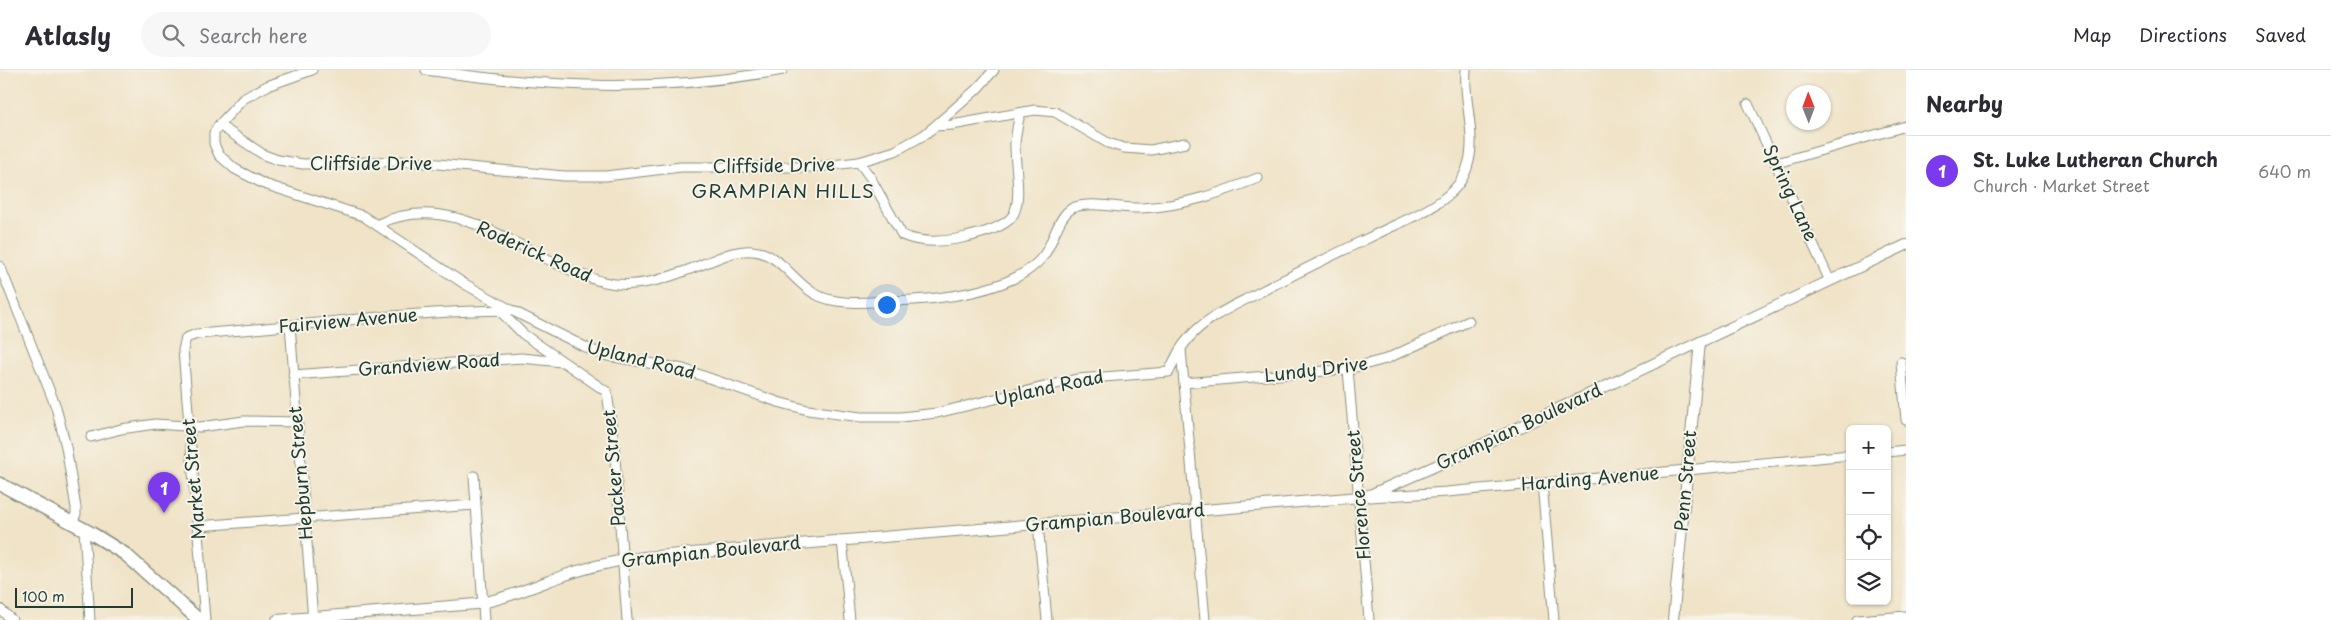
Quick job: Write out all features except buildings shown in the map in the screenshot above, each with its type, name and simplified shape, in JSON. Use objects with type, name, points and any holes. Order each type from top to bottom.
[{"type":"main road","points":[[0,484],[125,554],[199,620]]},
{"type":"street","points":[[219,125],[248,95],[312,70]]},
{"type":"street","points":[[426,70],[518,82],[617,87],[671,85],[783,70]]},
{"type":"street","points":[[859,162],[894,151],[924,134],[977,89],[994,70]]},
{"type":"street","name":"Upland Road","points":[[219,125],[213,138],[216,150],[235,168],[264,184],[350,210],[378,224],[446,272],[561,337],[608,356],[682,369],[741,391],[808,410],[861,417],[901,417],[937,413],[1077,379],[1169,372],[1181,349],[1198,330],[1224,311],[1326,257],[1414,216],[1432,206],[1451,191],[1467,169],[1471,150],[1465,88],[1466,70]]},
{"type":"street","name":"Spring Lane","points":[[1748,104],[1777,163],[1830,281]]},
{"type":"street","points":[[935,126],[971,122],[1035,110],[1055,112],[1108,143],[1124,148],[1150,150],[1185,143]]},
{"type":"street","name":"Cliffside Drive","points":[[219,125],[264,155],[304,164],[407,161],[564,176],[606,176],[681,167],[813,167],[859,162],[870,176],[902,234],[914,239],[937,242],[949,241],[990,230],[1011,218],[1017,205],[1015,144],[1020,113]]},
{"type":"street","points":[[1777,163],[1906,126]]},
{"type":"street","name":"Roderick Road","points":[[378,224],[407,214],[451,217],[510,238],[582,275],[612,283],[650,282],[722,256],[753,251],[769,256],[802,285],[822,297],[853,301],[898,301],[926,299],[997,285],[1026,272],[1044,255],[1063,218],[1071,208],[1076,206],[1093,205],[1138,209],[1172,205],[1209,197],[1258,178]]},
{"type":"street","name":"Grampian Boulevard","points":[[277,620],[313,619],[483,603],[572,573],[622,560],[1360,497],[1372,494],[1450,460],[1906,246]]},
{"type":"street","points":[[0,266],[47,383],[62,431],[76,508],[90,620]]},
{"type":"street","name":"Packer Street","points":[[499,310],[523,334],[607,392],[614,444],[627,620]]},
{"type":"street","name":"Fairview Avenue","points":[[186,338],[197,334],[290,325],[511,310]]},
{"type":"street","name":"Lundy Drive","points":[[1184,383],[1348,369],[1386,359],[1469,321]]},
{"type":"street","name":"Hepburn Street","points":[[290,325],[313,619]]},
{"type":"street","name":"Market Street","points":[[186,338],[183,350],[205,620]]},
{"type":"street","name":"Penn Street","points":[[1673,620],[1686,470],[1700,342]]},
{"type":"street","points":[[1181,349],[1205,620]]},
{"type":"street","name":"Grandview Road","points":[[293,375],[521,358],[565,363]]},
{"type":"street","points":[[1901,362],[1906,420]]},
{"type":"street","name":"Florence Street","points":[[1348,369],[1369,620]]},
{"type":"street","points":[[91,437],[121,429],[155,424],[200,427],[244,421],[297,422]]},
{"type":"street","points":[[1891,452],[1906,450]]},
{"type":"street","name":"Harding Avenue","points":[[1360,497],[1421,494],[1846,455]]},
{"type":"street","points":[[474,476],[474,505],[484,620]]},
{"type":"street","points":[[1542,483],[1554,620]]},
{"type":"street","points":[[198,526],[474,505]]},
{"type":"street","points":[[1038,524],[1047,620]]},
{"type":"street","points":[[842,540],[850,620]]},
{"type":"street","points":[[0,609],[12,620]]},
{"type":"street","points":[[1857,620],[1906,616]]},
{"type":"place","name":"St. Luke Lutheran Church","points":[[164,513]]},
{"type":"district","name":"GRAMPIAN HILLS","points":[[783,191]]}]
